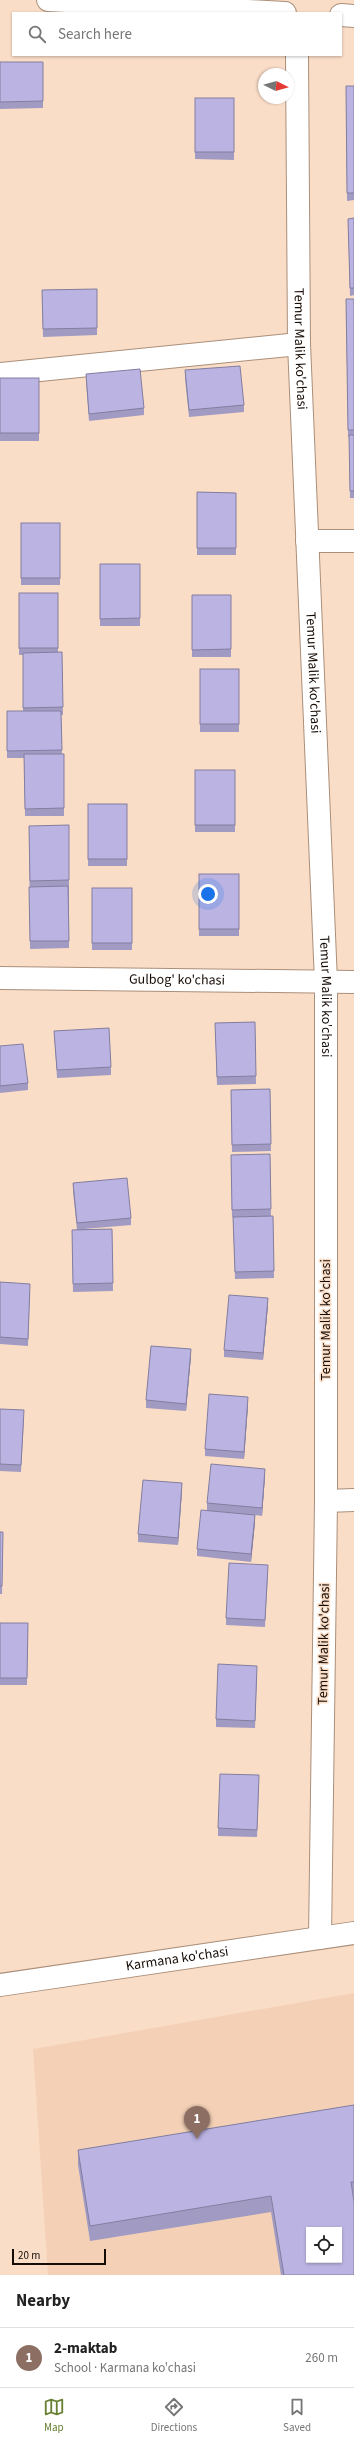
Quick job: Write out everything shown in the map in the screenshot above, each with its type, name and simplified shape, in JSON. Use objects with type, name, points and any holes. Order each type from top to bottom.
[{"type":"street","points":[[48,0],[267,12]]},
{"type":"street","points":[[296,0],[297,12]]},
{"type":"street","points":[[342,15],[354,16]]},
{"type":"street","name":"Temur Malik ko'chasi","points":[[297,56],[299,344],[326,982],[326,1501],[320,1938]]},
{"type":"street","points":[[0,374],[299,344]]},
{"type":"street","points":[[307,541],[354,541]]},
{"type":"street","name":"Gulbog' ko'chasi","points":[[0,978],[354,982]]},
{"type":"street","points":[[326,1501],[354,1500]]},
{"type":"street","name":"Karmana ko'chasi","points":[[0,1985],[354,1932]]},
{"type":"shaded area","points":[[354,1993],[354,2275],[48,2275],[33,2049]]},
{"type":"building","points":[[0,62],[43,62],[43,101],[0,102]]},
{"type":"building","points":[[346,86],[354,86],[354,193],[347,193]]},
{"type":"building","points":[[195,98],[234,98],[234,152],[195,152]]},
{"type":"building","points":[[354,218],[354,288],[350,288],[348,219]]},
{"type":"building","points":[[97,289],[97,328],[43,329],[42,290]]},
{"type":"building","points":[[346,299],[354,299],[354,430],[348,430]]},
{"type":"building","points":[[240,366],[244,405],[189,410],[185,370]]},
{"type":"building","points":[[140,369],[144,408],[89,414],[86,374]]},
{"type":"building","points":[[0,378],[39,378],[39,433],[0,433]]},
{"type":"building","points":[[349,435],[354,435],[354,491],[350,491]]},
{"type":"building","points":[[197,492],[236,493],[236,548],[197,548]]},
{"type":"building","points":[[21,523],[60,523],[60,578],[21,578]]},
{"type":"building","points":[[100,564],[140,564],[140,618],[100,619]]},
{"type":"building","points":[[19,593],[58,593],[58,648],[19,648]]},
{"type":"building","points":[[192,595],[231,595],[231,649],[192,650]]},
{"type":"building","points":[[62,652],[63,707],[23,708],[23,653]]},
{"type":"building","points":[[200,669],[239,669],[239,724],[200,724]]},
{"type":"building","points":[[7,711],[61,711],[62,750],[7,751]]},
{"type":"building","points":[[24,754],[64,754],[64,808],[25,809]]},
{"type":"building","points":[[195,770],[235,770],[235,825],[195,825]]},
{"type":"building","points":[[88,804],[127,804],[127,859],[88,859]]},
{"type":"building","points":[[69,825],[69,880],[30,881],[29,826]]},
{"type":"building","points":[[199,874],[239,874],[239,929],[199,929]]},
{"type":"building","points":[[68,886],[69,941],[30,941],[29,887]]},
{"type":"building","points":[[92,888],[132,888],[132,943],[92,943]]},
{"type":"building","points":[[255,1022],[256,1076],[217,1077],[215,1023]]},
{"type":"building","points":[[109,1028],[111,1067],[57,1070],[54,1031]]},
{"type":"building","points":[[23,1044],[28,1083],[0,1086],[0,1046]]},
{"type":"building","points":[[270,1089],[271,1144],[232,1145],[231,1090]]},
{"type":"building","points":[[270,1154],[271,1209],[232,1210],[231,1155]]},
{"type":"building","points":[[127,1178],[131,1218],[77,1223],[73,1183]]},
{"type":"building","points":[[273,1216],[274,1271],[235,1272],[233,1217]]},
{"type":"building","points":[[112,1229],[113,1283],[73,1284],[72,1230]]},
{"type":"building","points":[[0,1282],[30,1284],[28,1339],[0,1337]]},
{"type":"building","points":[[229,1295],[268,1298],[263,1353],[224,1350]]},
{"type":"building","points":[[151,1346],[191,1349],[186,1404],[146,1400]]},
{"type":"building","points":[[209,1394],[248,1397],[244,1452],[205,1449]]},
{"type":"building","points":[[0,1409],[24,1410],[21,1465],[0,1464]]},
{"type":"building","points":[[211,1464],[265,1469],[262,1508],[207,1503]]},
{"type":"building","points":[[143,1480],[182,1483],[178,1538],[138,1534]]},
{"type":"building","points":[[201,1510],[255,1515],[251,1554],[197,1549]]},
{"type":"building","points":[[0,1532],[3,1532],[2,1586],[0,1586]]},
{"type":"building","points":[[229,1563],[268,1565],[265,1620],[226,1618]]},
{"type":"building","points":[[0,1623],[28,1623],[27,1678],[0,1678]]},
{"type":"building","points":[[218,1664],[257,1666],[255,1721],[216,1719]]},
{"type":"building","points":[[220,1774],[259,1775],[257,1830],[218,1828]]},
{"type":"building","points":[[354,2105],[354,2182],[351,2182],[354,2202],[354,2275],[284,2275],[271,2196],[90,2226],[78,2150]]},
{"type":"place","name":"2-maktab","points":[[197,2139]]}]
